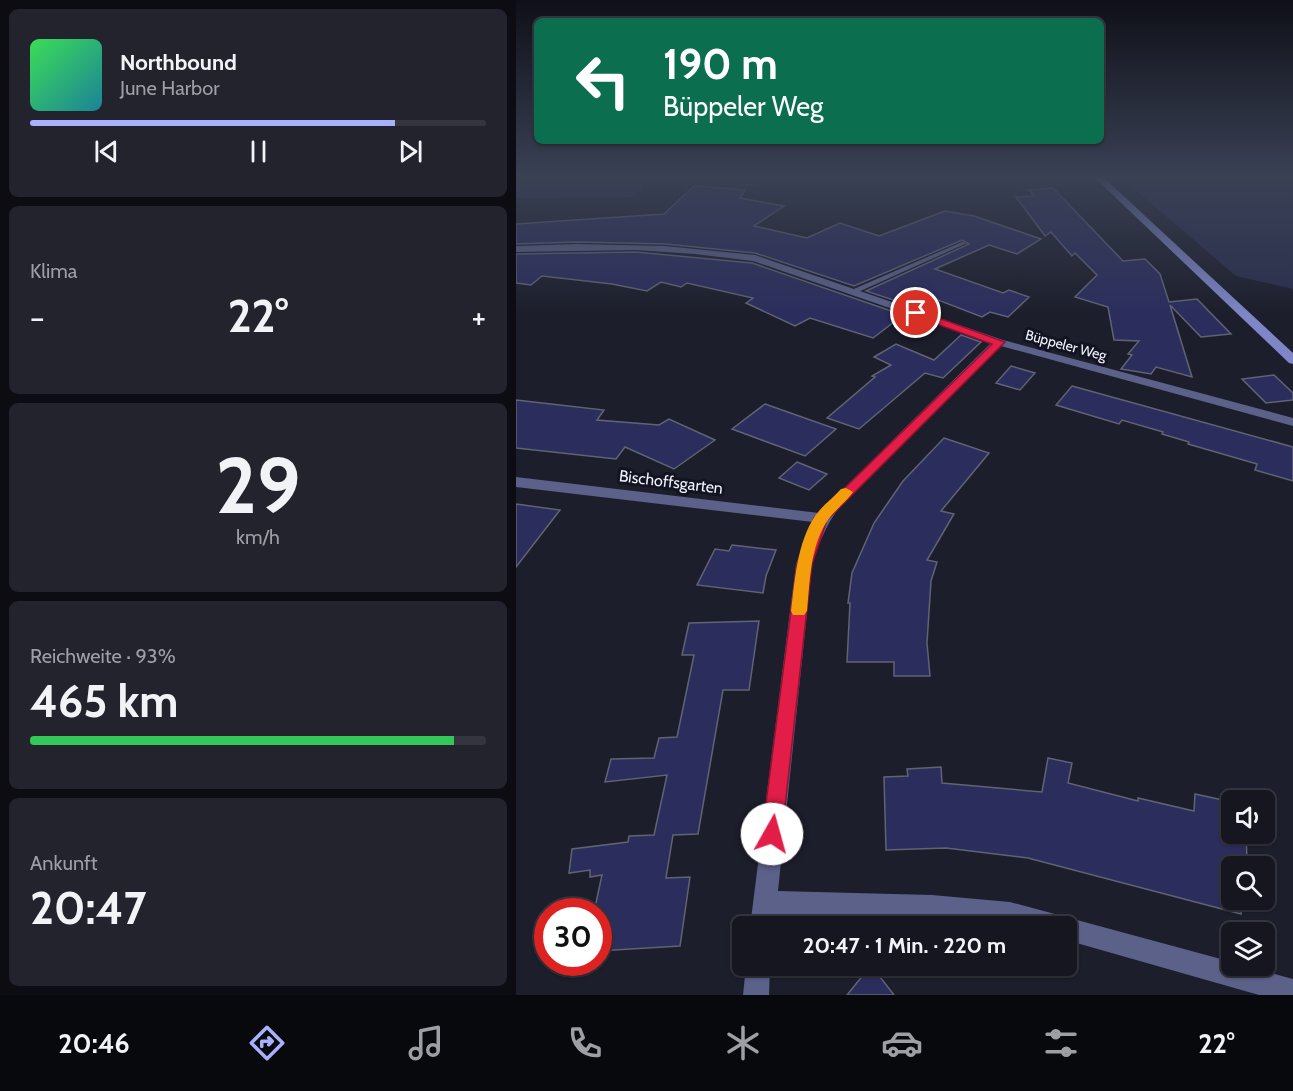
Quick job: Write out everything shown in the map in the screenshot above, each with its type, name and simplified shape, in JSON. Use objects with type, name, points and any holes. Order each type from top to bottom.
[{"type":"main road","points":[[1146,222],[1293,360]]},
{"type":"street","name":"Büppeler Weg","points":[[516,249],[575,246],[712,251],[755,258],[999,342],[1293,423]]},
{"type":"street","points":[[763,916],[804,564],[821,518],[999,342]]},
{"type":"street","name":"Bischoffsgarten","points":[[516,482],[821,518]]},
{"type":"street","points":[[764,902],[932,907],[1018,916]]},
{"type":"street","points":[[1077,932],[1293,992]]},
{"type":"street","points":[[756,995],[757,976]]},
{"type":"lane","points":[[853,291],[964,243]]},
{"type":"shaded area","points":[[1173,222],[1293,222],[1293,289],[1236,276]]},
{"type":"building","points":[[759,222],[754,226],[807,238],[840,223],[879,236],[915,222],[993,222],[1041,239],[1017,254],[989,245],[935,269],[1003,293],[1009,290],[1029,297],[1008,317],[990,312],[982,317],[928,296],[914,307],[866,291],[969,244],[962,240],[854,286],[755,253],[665,244],[576,242],[516,244],[516,224]]},
{"type":"building","points":[[1035,222],[1086,222],[1123,261],[1145,259],[1160,274],[1169,302],[1197,299],[1231,334],[1201,337],[1170,305],[1192,377],[1156,367],[1151,374],[1121,369],[1132,355],[1128,354],[1139,341],[1114,340],[1108,307],[1075,297],[1097,275],[1075,253],[1072,256],[1051,232],[1045,236]]},
{"type":"building","points":[[636,252],[752,263],[903,315],[873,338],[810,318],[795,326],[746,303],[753,298],[687,283],[681,287],[661,282],[647,291],[612,284],[542,276],[531,285],[516,283],[516,254]]},
{"type":"building","points":[[961,335],[981,342],[943,378],[925,373],[859,429],[827,418],[875,377],[872,376],[891,365],[874,357],[896,344],[934,360]]},
{"type":"building","points":[[1011,366],[1035,373],[1020,390],[996,383]]},
{"type":"building","points":[[1274,375],[1293,393],[1293,400],[1266,403],[1242,379]]},
{"type":"building","points":[[1072,386],[1293,447],[1293,481],[1255,470],[1257,464],[1188,444],[1189,442],[1162,434],[1163,432],[1122,420],[1119,424],[1056,405]]},
{"type":"building","points":[[516,400],[604,410],[597,420],[659,425],[669,419],[715,440],[674,469],[625,447],[616,459],[516,448]]},
{"type":"building","points":[[765,404],[836,429],[805,456],[732,429]]},
{"type":"building","points":[[944,438],[989,453],[941,511],[954,514],[927,560],[937,562],[931,581],[927,643],[930,676],[894,676],[894,662],[847,662],[850,603],[848,603],[852,573],[874,523],[903,481]]},
{"type":"building","points":[[797,462],[827,474],[809,490],[779,478]]},
{"type":"building","points":[[516,504],[560,510],[516,567]]},
{"type":"building","points":[[732,545],[776,550],[766,576],[763,593],[697,585],[715,549],[729,551]]},
{"type":"building","points":[[759,621],[749,690],[723,690],[698,834],[673,835],[666,878],[690,877],[680,946],[612,950],[612,898],[597,898],[602,875],[590,877],[590,870],[569,873],[572,849],[628,842],[629,836],[654,835],[667,775],[605,782],[611,759],[654,758],[659,738],[677,737],[694,655],[682,655],[689,623]]},
{"type":"building","points":[[1048,758],[1072,763],[1068,783],[1138,801],[1138,798],[1194,811],[1195,794],[1221,800],[1221,844],[1246,844],[1247,856],[1221,856],[1221,909],[1028,858],[946,848],[886,850],[884,777],[908,776],[907,769],[941,767],[942,783],[1042,792]]},
{"type":"building","points":[[1226,910],[1241,910],[1241,914]]},
{"type":"building","points":[[862,976],[879,976],[894,995],[847,995]]},
{"type":"slow traffic","points":[[799,611],[804,564],[813,537],[821,518],[846,492]]},
{"type":"route","points":[[772,834],[804,564],[821,518],[999,342],[916,313]]}]
